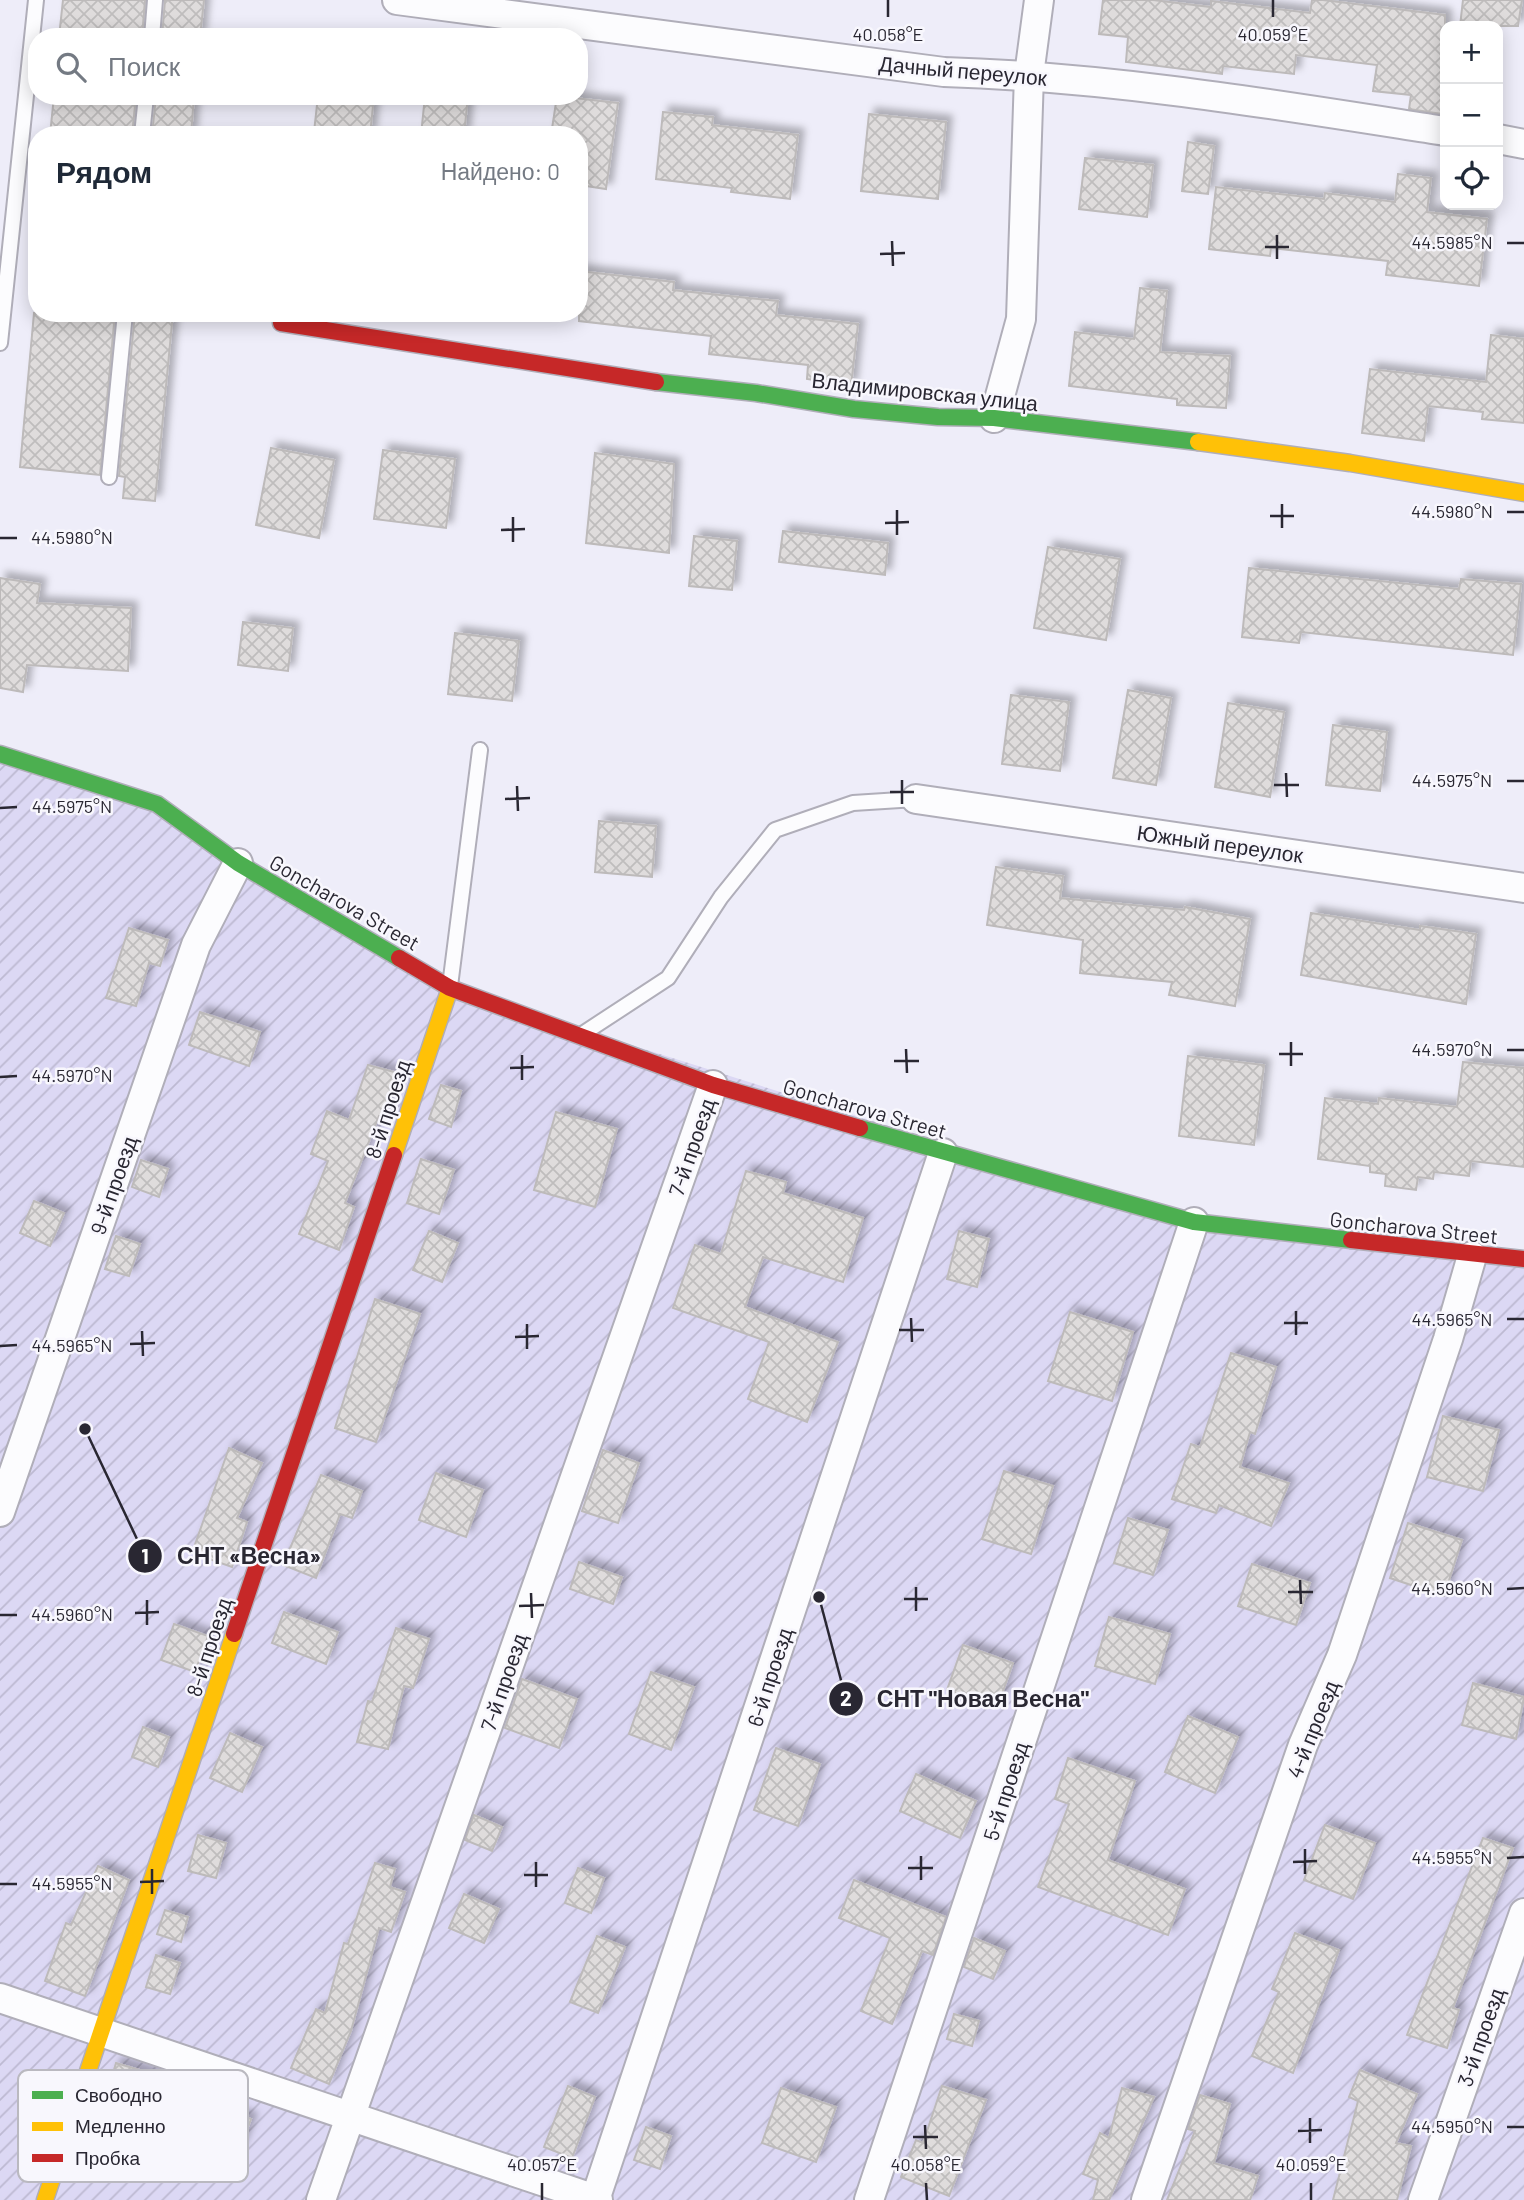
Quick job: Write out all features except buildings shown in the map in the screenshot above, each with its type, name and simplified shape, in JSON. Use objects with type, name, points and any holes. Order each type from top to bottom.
[{"type":"street","name":"Дачный переулок","points":[[397,0],[944,72],[1029,75],[1184,90],[1440,130]]},
{"type":"street","points":[[994,418],[1021,319],[1029,75],[1039,0]]},
{"type":"street","points":[[1503,140],[1524,144]]},
{"type":"street","name":"Владимировская улица","points":[[281,323],[655,382],[756,393],[854,409],[939,417],[994,418],[1350,463],[1524,493]]},
{"type":"street","name":"Goncharova Street","points":[[0,754],[157,804],[238,863],[450,988],[713,1085],[943,1153],[1194,1222],[1524,1259]]},
{"type":"street","name":"Южный переулок","points":[[916,799],[1524,888]]},
{"type":"street","name":"9-й проезд","points":[[0,1512],[196,945],[238,863]]},
{"type":"street","name":"8-й проезд","points":[[89,2070],[450,988]]},
{"type":"street","name":"7-й проезд","points":[[321,2200],[713,1085]]},
{"type":"street","name":"6-й проезд","points":[[596,2200],[943,1153]]},
{"type":"street","name":"5-й проезд","points":[[869,2200],[1194,1222]]},
{"type":"street","name":"4-й проезд","points":[[1146,2200],[1294,1770],[1342,1655],[1448,1339],[1472,1255]]},
{"type":"street","name":"3-й проезд","points":[[1423,2200],[1524,1913]]},
{"type":"street","points":[[0,1998],[211,2070]]},
{"type":"street","points":[[248,2083],[596,2200]]},
{"type":"street","name":"8-й проезд","points":[[44,2200],[50,2182]]},
{"type":"lane","points":[[33,28],[36,0]]},
{"type":"lane","points":[[153,28],[155,0]]},
{"type":"lane","points":[[0,343],[28,76]]},
{"type":"lane","points":[[143,126],[145,105]]},
{"type":"lane","points":[[109,477],[124,322]]},
{"type":"lane","points":[[450,988],[480,750]]},
{"type":"lane","points":[[580,1036],[667,978],[722,897],[775,830],[853,803],[916,799]]},
{"type":"shaded area","points":[[0,754],[157,804],[450,988],[1194,1222],[1524,1259],[1524,2200],[0,2200]]},
{"type":"traffic: fast","points":[[656,382],[756,393],[854,409],[938,417],[994,418],[1198,442]]},
{"type":"traffic: fast","points":[[0,754],[157,804],[238,863],[399,958]]},
{"type":"traffic: fast","points":[[860,1128],[1194,1222],[1351,1240]]},
{"type":"traffic: slow","points":[[1198,442],[1350,463],[1524,493]]},
{"type":"traffic: slow","points":[[394,1155],[450,988]]},
{"type":"traffic: slow","points":[[88,2070],[234,1634]]},
{"type":"traffic: slow","points":[[45,2200],[51,2182]]},
{"type":"traffic: jam","points":[[281,323],[656,382]]},
{"type":"traffic: jam","points":[[399,958],[450,988],[713,1085],[860,1128]]},
{"type":"traffic: jam","points":[[234,1634],[394,1155]]},
{"type":"traffic: jam","points":[[1351,1240],[1524,1259]]},
{"type":"place","name":"СНТ «Весна»","points":[[85,1429]]},
{"type":"place","name":"СНТ \"Новая Весна\"","points":[[819,1597]]}]
